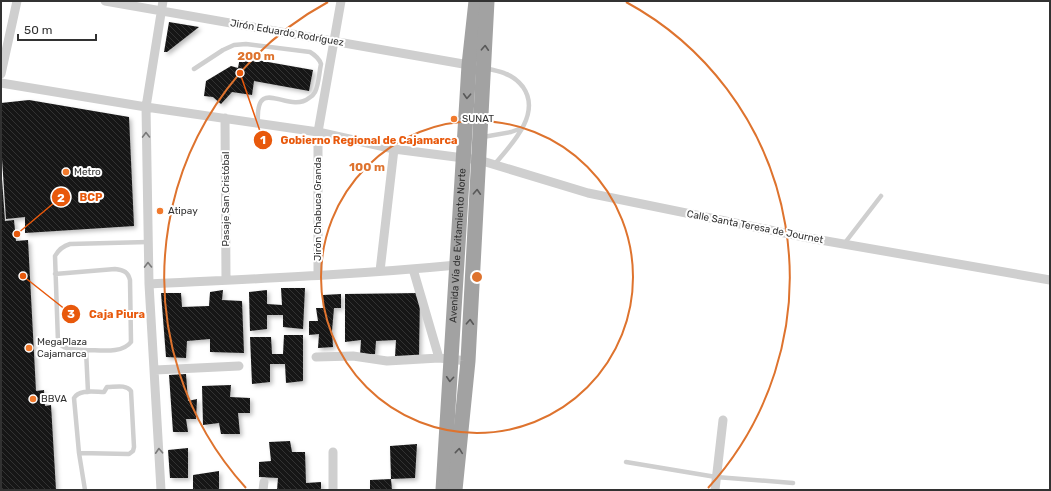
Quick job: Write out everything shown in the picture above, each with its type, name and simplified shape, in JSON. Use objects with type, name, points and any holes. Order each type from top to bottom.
[{"type":"highway","name":"Avenida Vía de Evitamiento Norte","points":[[445,489],[468,361],[480,137],[476,67],[476,1]]},
{"type":"highway","name":"Avenida Vía de Evitamiento Norte","points":[[445,489],[445,359],[457,265],[464,158],[476,67],[487,1]]},
{"type":"street","points":[[1,74],[16,1]]},
{"type":"street","name":"Jirón Eduardo Rodríguez","points":[[105,1],[162,6],[335,41],[476,67]]},
{"type":"street","name":"Jirón Chabuca Granda","points":[[318,275],[318,132],[342,1]]},
{"type":"street","points":[[161,490],[149,284],[146,107],[162,6]]},
{"type":"street","name":"Calle Santa Teresa de Journet","points":[[1,83],[146,107],[318,132],[394,148],[479,160],[588,193],[810,238],[1050,280]]},
{"type":"street","name":"Pasaje San Cristóbal","points":[[225,118],[226,280]]},
{"type":"street","points":[[380,271],[394,148]]},
{"type":"street","points":[[149,284],[318,275],[457,265]]},
{"type":"street","points":[[414,269],[445,359]]},
{"type":"street","points":[[316,357],[353,356],[388,361],[445,359],[468,361]]},
{"type":"street","points":[[155,370],[239,366]]},
{"type":"street","points":[[715,490],[723,420]]},
{"type":"street","points":[[333,452],[333,490]]},
{"type":"lane","points":[[194,69],[223,50],[234,45],[246,44],[310,52],[315,56],[321,64],[315,92],[304,102],[297,103],[270,97],[263,99],[259,103],[258,123]]},
{"type":"lane","points":[[476,67],[507,74],[522,84],[527,93],[529,103],[528,115],[522,128],[515,140],[494,165]]},
{"type":"lane","points":[[480,137],[511,132],[522,128]]},
{"type":"lane","points":[[844,244],[881,196]]},
{"type":"lane","points":[[55,274],[115,269],[124,270],[128,274],[130,280],[131,342],[122,350],[68,349],[58,342],[54,256],[64,246],[70,244],[148,242]]},
{"type":"lane","points":[[86,350],[88,392]]},
{"type":"lane","points":[[79,453],[129,454],[133,451],[131,391],[129,388],[107,387],[104,392],[78,393],[74,398],[79,453],[85,490]]},
{"type":"lane","points":[[626,462],[716,477],[793,483]]},
{"type":"building","points":[[169,22],[199,27],[167,52],[164,52]]},
{"type":"building","points":[[240,57],[313,70],[309,91],[254,81],[252,95],[232,92],[221,104],[213,97],[204,96],[206,81],[231,66],[238,68]]},
{"type":"building","points":[[29,100],[129,117],[134,226],[25,233],[25,217],[6,219],[1,144],[1,103]]},
{"type":"building","points":[[1,179],[5,221],[14,220],[16,241],[28,240],[36,391],[44,390],[45,406],[51,405],[56,490],[1,490]]},
{"type":"building","points":[[281,288],[305,288],[303,329],[283,327],[283,315],[267,315],[267,329],[250,331],[249,292],[267,290],[267,304],[282,305]]},
{"type":"building","points":[[223,290],[222,300],[242,301],[244,353],[210,352],[210,339],[187,341],[186,358],[166,357],[161,293],[181,293],[182,307],[209,306],[210,292]]},
{"type":"building","points":[[420,293],[419,357],[395,357],[396,340],[376,341],[375,354],[360,355],[361,340],[345,342],[345,294]]},
{"type":"building","points":[[341,294],[341,308],[334,308],[332,331],[333,347],[318,348],[319,334],[309,335],[309,321],[318,321],[316,308],[323,308],[323,295]]},
{"type":"building","points":[[284,335],[303,335],[303,381],[286,383],[285,364],[270,364],[270,382],[252,384],[250,337],[271,337],[272,354],[283,354]]},
{"type":"building","points":[[186,374],[188,401],[197,399],[196,419],[186,419],[188,432],[173,432],[169,375]]},
{"type":"building","points":[[231,385],[230,397],[250,398],[250,413],[238,413],[240,434],[221,434],[219,423],[203,425],[202,386]]},
{"type":"building","points":[[290,441],[292,452],[305,452],[306,483],[321,482],[321,490],[277,490],[278,478],[259,477],[259,462],[271,461],[269,442]]},
{"type":"building","points":[[417,444],[415,478],[391,479],[390,446]]},
{"type":"building","points":[[188,448],[188,478],[170,478],[168,450]]},
{"type":"building","points":[[219,471],[219,490],[193,490],[193,475]]},
{"type":"building","points":[[391,479],[392,490],[370,490],[370,480]]},
{"type":"place","name":"Gobierno Regional de Cajamarca","points":[[240,73]]},
{"type":"place","name":"SUNAT","points":[[454,119]]},
{"type":"place","name":"Metro","points":[[66,172]]},
{"type":"place","name":"Atipay","points":[[160,211]]},
{"type":"place","name":"BCP","points":[[17,234]]},
{"type":"place","name":"Caja Piura","points":[[23,276]]},
{"type":"place","name":"MegaPlaza Cajamarca","points":[[29,348]]},
{"type":"place","name":"BBVA","points":[[33,399]]}]
